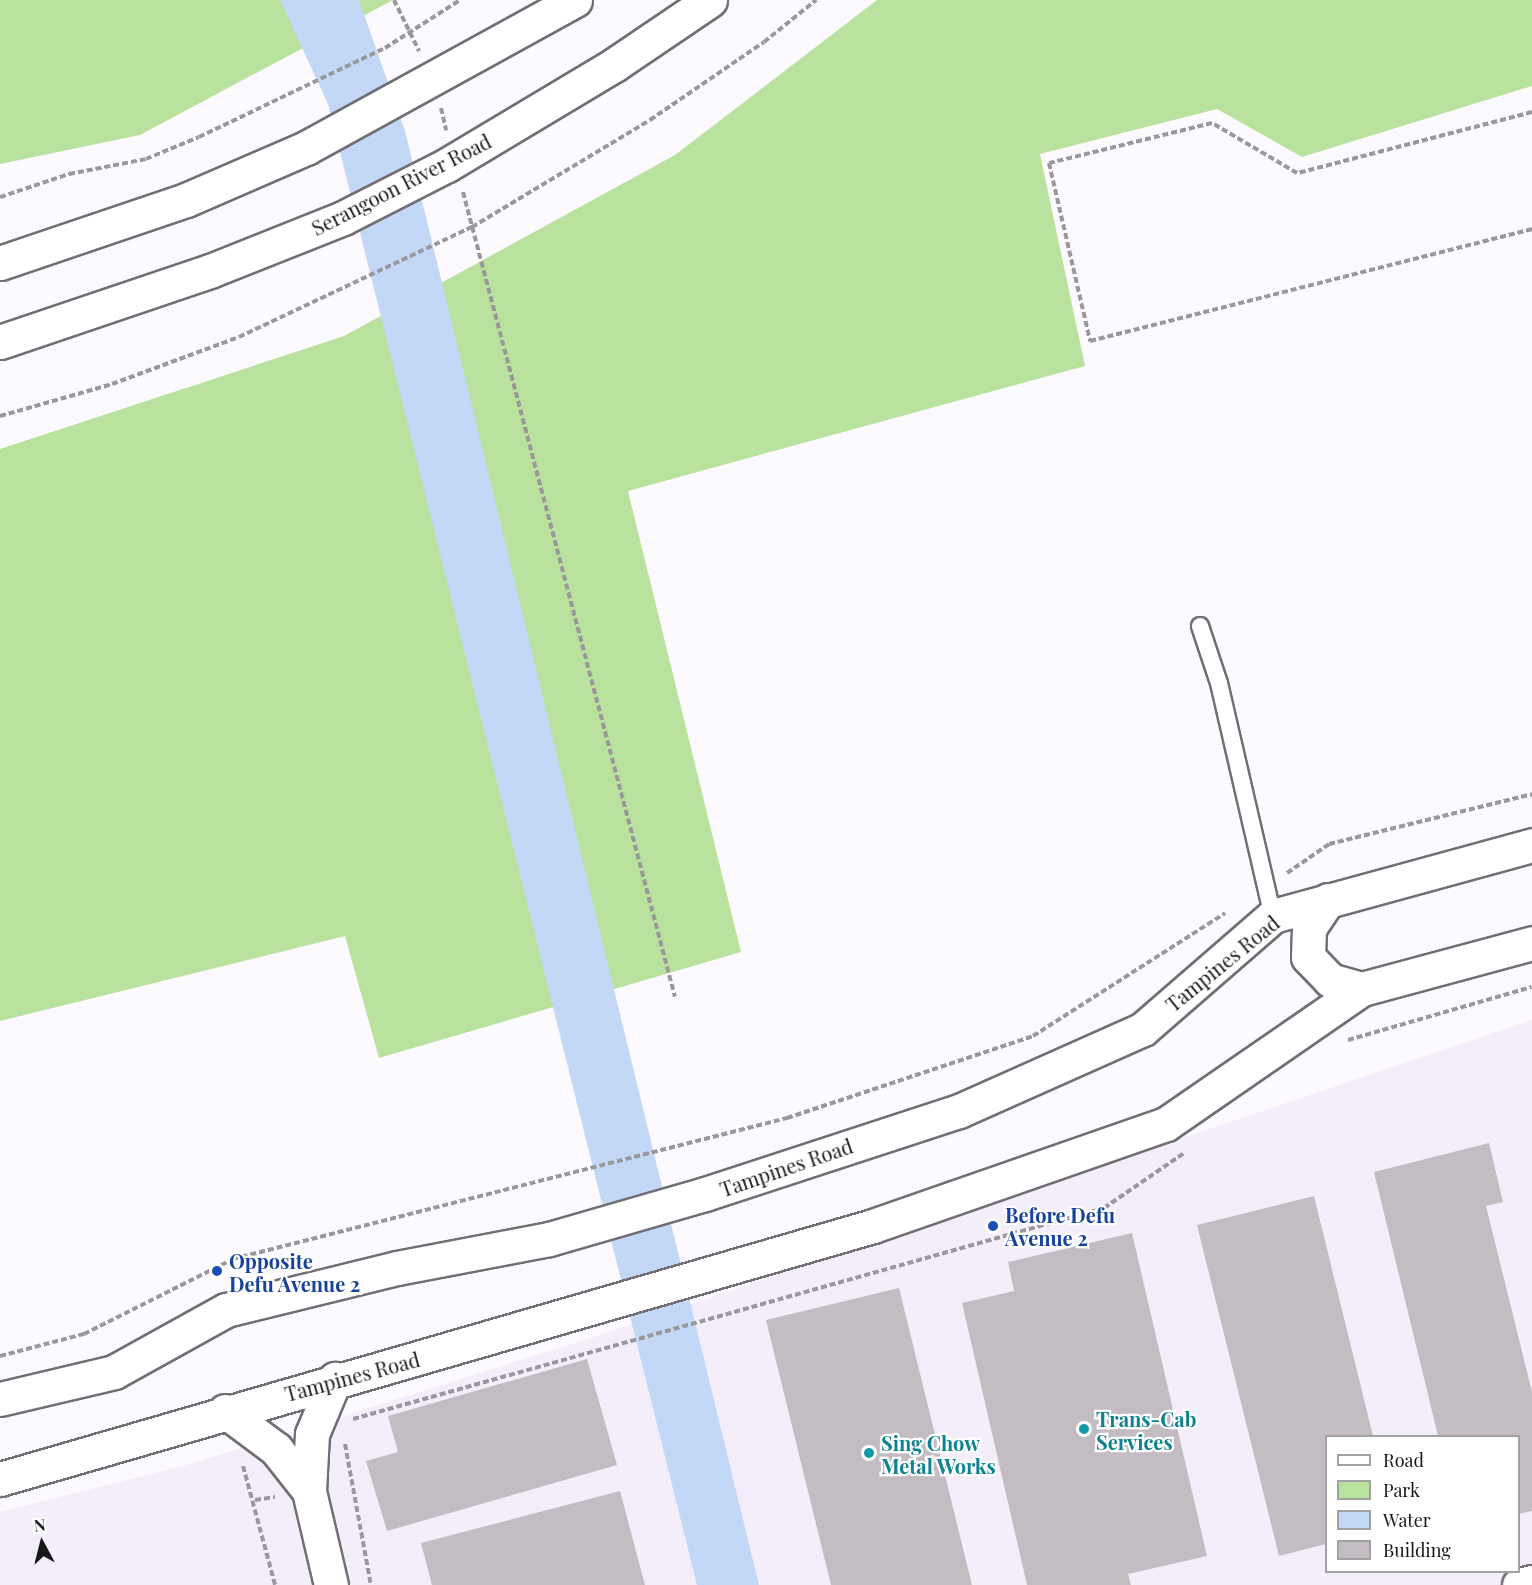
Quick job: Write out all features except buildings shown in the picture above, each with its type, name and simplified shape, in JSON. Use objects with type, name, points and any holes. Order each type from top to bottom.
[{"type":"main road","points":[[0,263],[186,200],[306,148],[575,0]]},
{"type":"main road","name":"Serangoon River Road","points":[[0,342],[210,271],[343,218],[451,162],[614,65],[710,0]]},
{"type":"main road","name":"Tampines Road","points":[[0,1399],[114,1372],[226,1310],[397,1268],[549,1239],[705,1194],[959,1111],[1143,1029],[1269,902],[1328,900],[1532,845]]},
{"type":"main road","points":[[1328,900],[1309,928],[1308,957],[1330,980],[1362,989]]},
{"type":"main road","name":"Tampines Road","points":[[0,1479],[335,1379],[572,1315],[873,1227],[1166,1124],[1362,989],[1532,943]]},
{"type":"main road","points":[[331,1585],[309,1491],[312,1434],[335,1379]]},
{"type":"main road","points":[[225,1411],[276,1449],[309,1491]]},
{"type":"main road","points":[[1519,1585],[1532,1582]]},
{"type":"lane","points":[[1200,626],[1219,683],[1269,902]]},
{"type":"path","points":[[394,0],[431,81],[451,162],[472,227],[675,997]]},
{"type":"path","points":[[0,197],[69,174],[146,159],[287,98],[385,48],[460,0]]},
{"type":"path","points":[[0,416],[112,384],[239,337],[472,227],[650,120],[816,0]]},
{"type":"path","points":[[1532,112],[1297,173],[1212,123],[1049,163],[1090,341],[1532,229]]},
{"type":"path","points":[[0,1356],[84,1334],[233,1259],[788,1118],[1033,1036],[1269,902],[1329,844],[1532,794]]},
{"type":"path","points":[[1339,1046],[1349,1039],[1532,987]]},
{"type":"path","points":[[340,1423],[584,1352],[1104,1208],[1192,1147]]},
{"type":"path","points":[[343,1433],[371,1585]]},
{"type":"path","points":[[240,1455],[275,1585]]},
{"type":"shaded area","points":[[1532,1020],[1532,1585],[0,1585],[0,1512],[190,1464],[591,1338]]},
{"type":"green space","points":[[0,0],[393,0],[140,135],[0,164]]},
{"type":"green space","points":[[877,0],[1532,0],[1532,86],[1302,157],[1217,109],[1040,154],[1085,366],[628,491],[741,952],[379,1058],[345,936],[0,1021],[0,449],[344,336],[675,155]]},
{"type":"water","points":[[280,0],[359,0],[405,131],[759,1585],[697,1585],[328,104]]},
{"type":"place","name":"Before Defu Avenue 2","points":[[993,1226]]},
{"type":"place","name":"Opposite Defu Avenue 2","points":[[217,1271]]},
{"type":"place","name":"Trans-Cab Services","points":[[1084,1429]]},
{"type":"place","name":"Sing Chow Metal Works","points":[[869,1453]]}]
